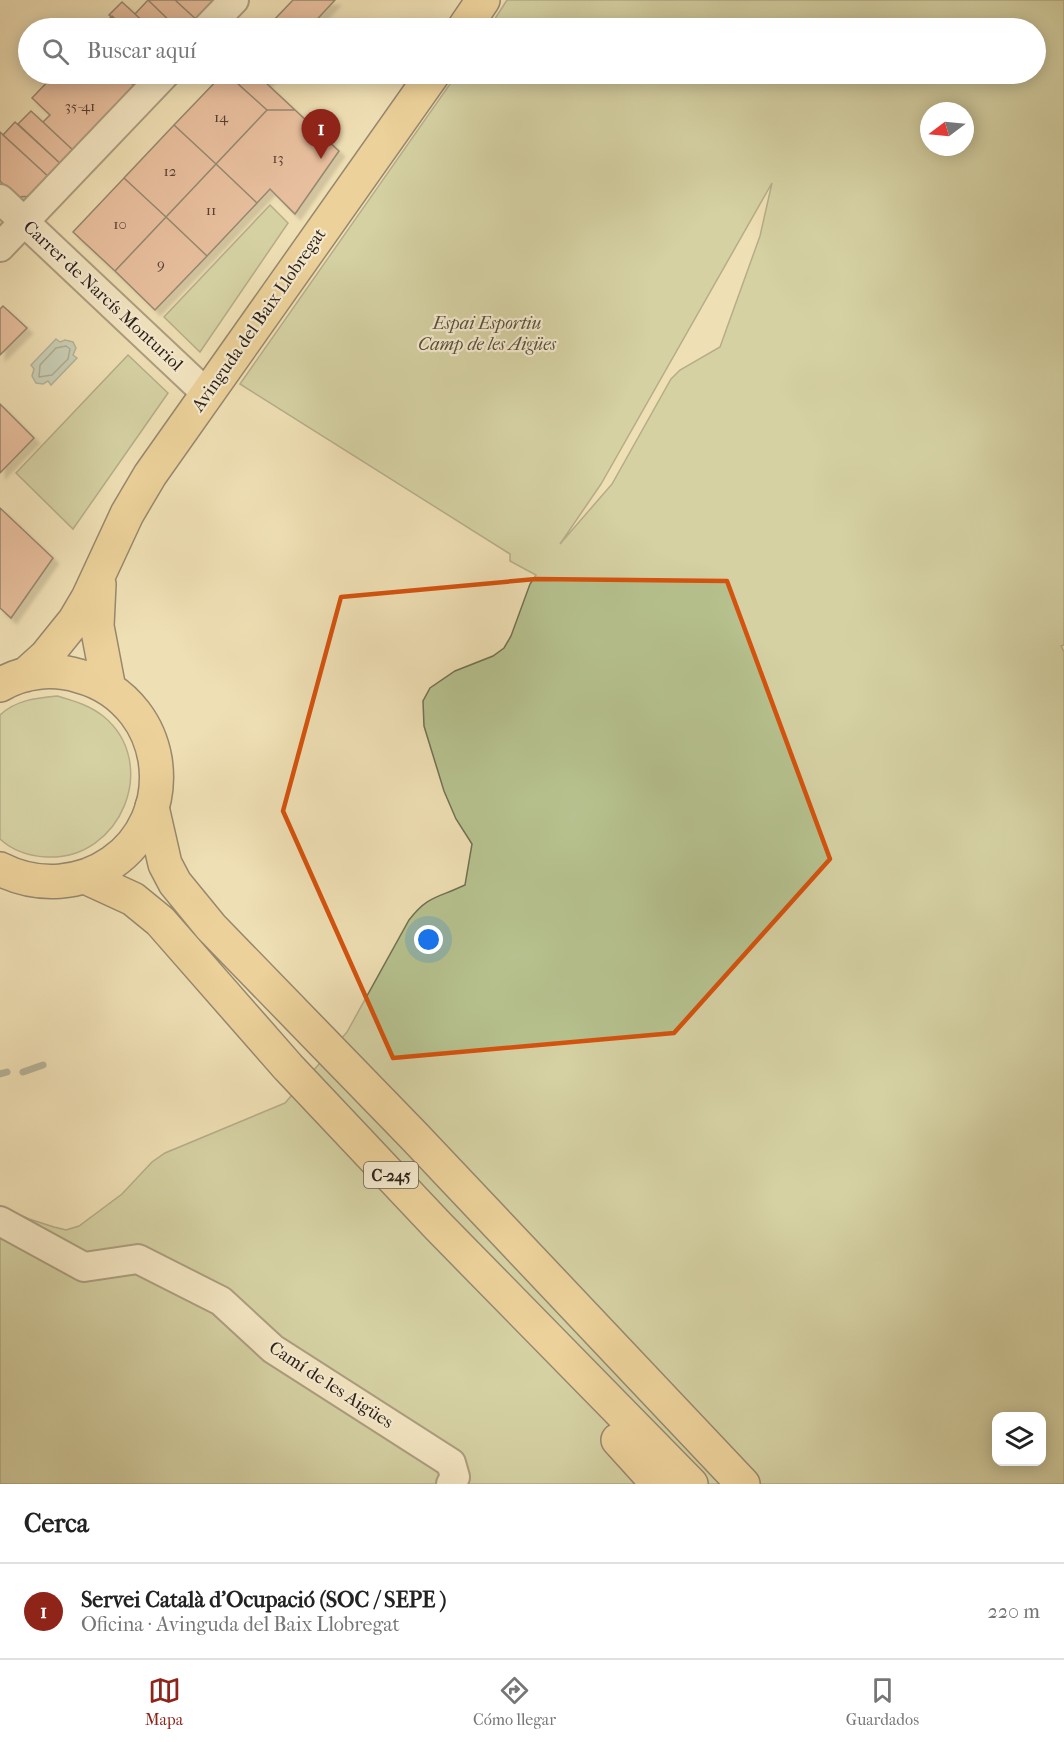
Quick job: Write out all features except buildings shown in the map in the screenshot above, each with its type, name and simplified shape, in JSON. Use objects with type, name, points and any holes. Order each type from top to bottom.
[{"type":"main road","points":[[471,18],[483,0]]},
{"type":"main road","name":"Avinguda del Baix Llobregat","points":[[7,681],[46,656],[75,620],[137,494],[426,84]]},
{"type":"main road","name":"Avinguda del Baix Llobregat","points":[[99,574],[97,626],[109,689]]},
{"type":"main road","points":[[0,869],[24,879],[61,882],[85,877],[105,868],[123,854],[144,828],[152,807],[157,781],[154,754],[145,728],[130,706],[109,689],[87,678],[62,672],[37,672],[7,681]]},
{"type":"main road","name":"C-245","points":[[152,807],[165,864],[175,884],[203,918],[414,1136],[743,1484]]},
{"type":"main road","name":"C-245","points":[[85,877],[133,899],[160,921],[288,1067],[450,1238],[691,1484]]},
{"type":"main road","points":[[450,1238],[568,1385],[658,1484]]},
{"type":"street","points":[[217,18],[234,0]]},
{"type":"street","points":[[0,247],[155,84]]},
{"type":"street","name":"Carrer de Narcís Monturiol","points":[[0,199],[207,394]]},
{"type":"street","name":"Camí de les Aigües","points":[[0,1221],[84,1267],[138,1259],[221,1301],[273,1349],[451,1463],[455,1477],[451,1484]]},
{"type":"highlighted area","points":[[536,579],[727,581],[830,859],[674,1033],[393,1058],[283,811],[341,597]]},
{"type":"green space","name":"Espai Esportiu Camp de les Aigües","points":[[507,0],[1064,0],[1064,645],[1061,646],[1064,652],[1064,1484],[0,1484],[0,1206],[54,1227],[66,1230],[79,1226],[122,1194],[152,1162],[165,1153],[285,1103],[347,1032],[409,920],[428,901],[465,885],[472,844],[456,819],[444,791],[424,726],[423,701],[430,688],[455,671],[493,656],[504,648],[511,636],[530,584],[536,575],[510,561],[510,554],[240,384],[450,84],[1046,84],[1046,18],[495,18]],"holes":[[[772,183],[760,236],[720,347],[680,370],[671,379],[612,484],[560,544],[601,484]]]},
{"type":"green space","points":[[270,205],[288,223],[200,352],[164,317]]},
{"type":"green space","points":[[128,355],[168,393],[73,529],[16,473]]},
{"type":"green space","points":[[57,696],[98,712],[120,736],[129,758],[130,782],[124,806],[112,827],[95,843],[72,854],[46,857],[22,852],[10,847],[0,839],[0,715],[20,703]]},
{"type":"water","points":[[56,339],[60,342],[65,340],[73,342],[76,348],[73,355],[77,358],[51,385],[48,381],[43,384],[36,383],[32,376],[34,369],[31,365]]},
{"type":"waterway","points":[[23,1072],[43,1065]]},
{"type":"waterway","points":[[0,1074],[7,1072]]},
{"type":"place","name":"Servei Català d'Ocupació (SOC / SEPE )","points":[[321,159]]}]
